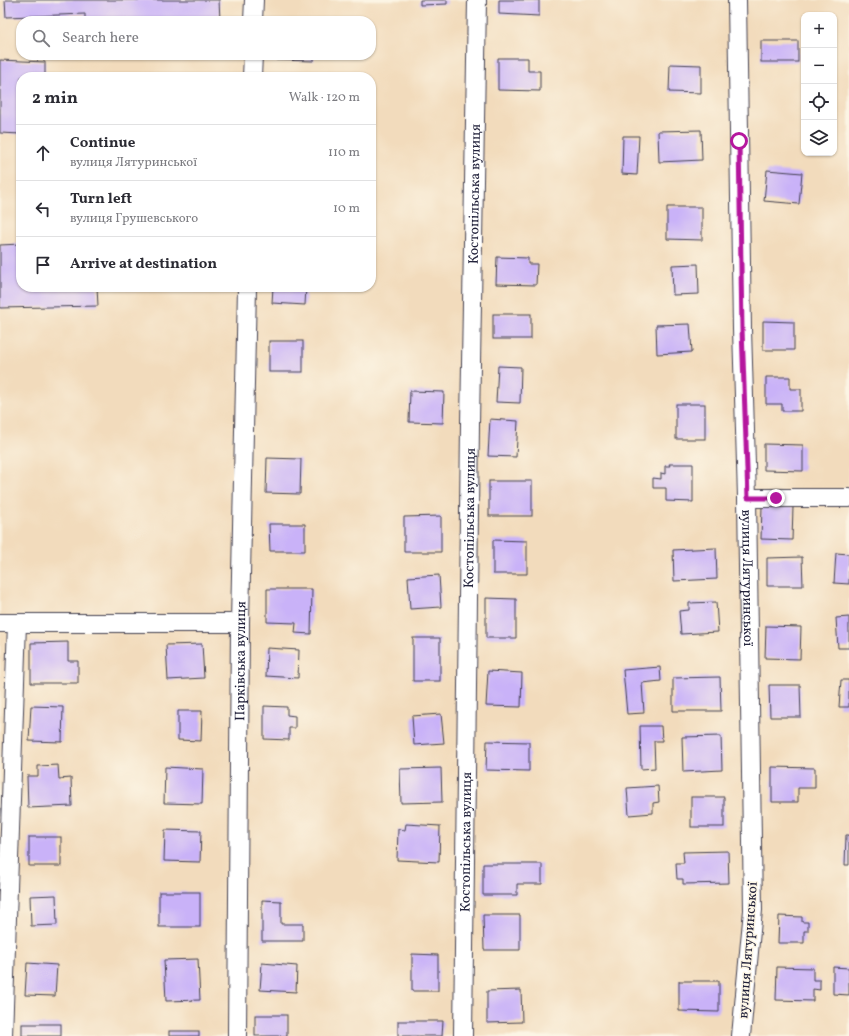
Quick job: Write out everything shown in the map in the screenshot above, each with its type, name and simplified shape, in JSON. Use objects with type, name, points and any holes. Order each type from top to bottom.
[{"type":"street","points":[[253,16],[254,0]]},
{"type":"street","name":"Костопільська вулиця","points":[[464,1036],[470,416],[478,0]]},
{"type":"street","name":"вулиця Лятуринської","points":[[737,0],[742,329],[748,498],[753,910],[741,1036]]},
{"type":"street","points":[[252,60],[252,72]]},
{"type":"street","name":"Парківська вулиця","points":[[237,1036],[240,623],[248,292]]},
{"type":"street","points":[[748,498],[849,498]]},
{"type":"street","points":[[3,1036],[9,622],[240,623]]},
{"type":"building","points":[[5,0],[219,0],[220,16],[85,16],[85,14],[6,17]]},
{"type":"building","points":[[420,0],[447,0],[447,4],[420,5]]},
{"type":"building","points":[[499,0],[539,0],[539,16],[499,14]]},
{"type":"building","points":[[761,41],[798,41],[798,62],[761,62]]},
{"type":"building","points":[[498,58],[528,58],[528,71],[540,71],[540,91],[498,90]]},
{"type":"building","points":[[0,60],[45,62],[45,72],[16,72],[16,134],[0,133]]},
{"type":"building","points":[[277,60],[314,60],[314,61]]},
{"type":"building","points":[[670,64],[701,65],[701,93],[669,92]]},
{"type":"building","points":[[701,130],[702,160],[659,162],[658,131]]},
{"type":"building","points":[[623,136],[639,136],[637,175],[622,174]]},
{"type":"building","points":[[767,170],[802,173],[799,204],[764,201]]},
{"type":"building","points":[[667,207],[702,207],[702,240],[667,239]]},
{"type":"building","points":[[16,244],[16,292],[97,292],[98,306],[0,308],[0,245]]},
{"type":"building","points":[[497,257],[528,258],[528,264],[537,264],[536,285],[496,284]]},
{"type":"building","points":[[698,264],[699,294],[673,295],[672,265]]},
{"type":"building","points":[[273,292],[306,292],[305,305],[272,303]]},
{"type":"building","points":[[493,314],[531,314],[531,339],[493,339]]},
{"type":"building","points":[[763,321],[794,322],[794,350],[763,350]]},
{"type":"building","points":[[690,324],[692,352],[657,354],[656,325]]},
{"type":"building","points":[[269,341],[303,341],[303,372],[269,372]]},
{"type":"building","points":[[498,366],[521,367],[520,403],[496,402]]},
{"type":"building","points":[[766,377],[790,377],[790,389],[801,389],[801,411],[782,411],[782,404],[766,404]]},
{"type":"building","points":[[410,391],[444,392],[443,423],[409,422]]},
{"type":"building","points":[[676,404],[705,404],[705,439],[676,439]]},
{"type":"building","points":[[490,419],[518,421],[516,457],[488,456]]},
{"type":"building","points":[[764,444],[803,445],[803,471],[764,470]]},
{"type":"building","points":[[267,458],[301,459],[300,494],[266,493]]},
{"type":"building","points":[[669,464],[693,464],[693,502],[666,501],[666,488],[653,488],[653,478],[661,479],[661,473],[665,474],[665,466],[670,466]]},
{"type":"building","points":[[489,481],[532,481],[532,516],[489,516]]},
{"type":"building","points":[[762,506],[793,507],[792,540],[761,539]]},
{"type":"building","points":[[441,516],[441,552],[404,552],[404,517]]},
{"type":"building","points":[[269,524],[305,524],[305,551],[270,551]]},
{"type":"building","points":[[493,540],[527,541],[527,574],[493,574]]},
{"type":"building","points":[[716,548],[717,579],[674,581],[673,550]]},
{"type":"building","points":[[836,553],[849,554],[849,584],[834,583]]},
{"type":"building","points":[[802,557],[803,586],[767,586],[767,558]]},
{"type":"building","points":[[439,575],[441,607],[410,609],[408,577]]},
{"type":"building","points":[[267,589],[312,589],[311,634],[295,633],[296,623],[267,622]]},
{"type":"building","points":[[486,598],[516,599],[516,638],[486,638]]},
{"type":"building","points":[[716,602],[718,632],[681,634],[679,611],[689,610],[689,603]]},
{"type":"building","points":[[849,617],[849,648],[838,648],[836,618]]},
{"type":"building","points":[[766,626],[801,627],[800,659],[765,658]]},
{"type":"building","points":[[413,638],[440,638],[440,681],[413,681]]},
{"type":"building","points":[[68,642],[68,661],[78,661],[78,683],[31,683],[31,643]]},
{"type":"building","points":[[202,644],[204,678],[168,680],[166,645]]},
{"type":"building","points":[[267,648],[299,650],[298,678],[266,676]]},
{"type":"building","points":[[660,667],[661,681],[642,683],[644,713],[627,714],[623,670]]},
{"type":"building","points":[[488,671],[522,673],[521,707],[486,706]]},
{"type":"building","points":[[720,677],[721,711],[673,711],[673,678]]},
{"type":"building","points":[[841,680],[849,680],[849,707],[839,707]]},
{"type":"building","points":[[769,685],[800,685],[801,717],[770,717]]},
{"type":"building","points":[[31,706],[63,707],[62,742],[29,741]]},
{"type":"building","points":[[264,706],[287,707],[287,715],[295,716],[295,728],[289,728],[289,740],[264,739]]},
{"type":"building","points":[[178,711],[202,711],[201,741],[178,740]]},
{"type":"building","points":[[441,714],[444,743],[414,745],[412,716]]},
{"type":"building","points":[[640,726],[661,726],[662,741],[654,741],[655,768],[641,769]]},
{"type":"building","points":[[721,736],[722,770],[683,772],[682,737]]},
{"type":"building","points":[[487,741],[529,742],[529,771],[486,770]]},
{"type":"building","points":[[58,765],[59,779],[71,778],[72,806],[28,808],[27,776],[38,776],[38,766]]},
{"type":"building","points":[[165,767],[203,769],[202,804],[164,803]]},
{"type":"building","points":[[772,767],[815,768],[815,788],[798,788],[798,802],[772,802]]},
{"type":"building","points":[[441,768],[442,802],[401,803],[400,769]]},
{"type":"building","points":[[658,786],[659,802],[653,803],[653,813],[629,815],[627,788]]},
{"type":"building","points":[[691,797],[724,797],[724,827],[691,827]]},
{"type":"building","points":[[406,824],[440,826],[439,862],[397,860],[398,829],[405,830]]},
{"type":"building","points":[[165,830],[201,831],[200,862],[164,861]]},
{"type":"building","points":[[846,835],[849,835],[849,865],[845,865]]},
{"type":"building","points":[[29,837],[61,837],[61,866],[29,866]]},
{"type":"building","points":[[728,851],[729,883],[683,884],[683,879],[677,879],[676,863],[684,863],[683,852]]},
{"type":"building","points":[[483,864],[542,864],[542,884],[517,884],[517,895],[483,895]]},
{"type":"building","points":[[159,892],[200,892],[200,927],[159,927]]},
{"type":"building","points":[[56,895],[57,925],[31,926],[30,896]]},
{"type":"building","points":[[262,900],[281,901],[281,924],[303,924],[303,941],[262,941]]},
{"type":"building","points":[[483,915],[520,915],[520,950],[484,950]]},
{"type":"building","points":[[779,916],[802,917],[802,922],[808,922],[808,931],[804,931],[804,943],[778,943]]},
{"type":"building","points":[[412,954],[438,955],[438,991],[412,991]]},
{"type":"building","points":[[198,959],[200,1000],[166,1001],[164,960]]},
{"type":"building","points":[[27,963],[57,965],[55,996],[25,995]]},
{"type":"building","points":[[262,963],[297,966],[296,992],[260,990]]},
{"type":"building","points":[[777,967],[813,968],[813,980],[820,980],[820,990],[813,989],[813,1001],[776,1000]]},
{"type":"building","points":[[833,967],[849,968],[849,995],[833,994]]},
{"type":"building","points":[[679,981],[719,981],[719,1012],[679,1011]]},
{"type":"building","points":[[521,990],[522,1022],[487,1023],[487,991]]},
{"type":"building","points":[[255,1015],[287,1015],[287,1036],[255,1036]]},
{"type":"building","points":[[398,1021],[443,1021],[442,1036],[398,1036]]},
{"type":"building","points":[[22,1024],[61,1024],[61,1036],[22,1036]]},
{"type":"building","points":[[169,1031],[199,1031],[199,1036],[169,1036]]},
{"type":"route","points":[[739,141],[742,329],[748,498],[776,498]]}]
